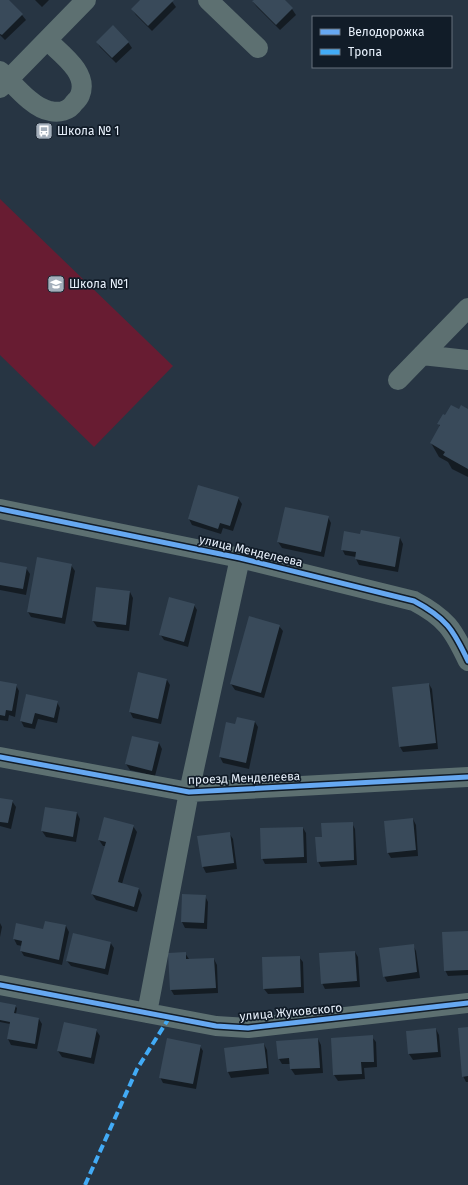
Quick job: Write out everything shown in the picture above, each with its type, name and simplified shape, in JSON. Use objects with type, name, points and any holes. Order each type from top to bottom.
[{"type":"street","points":[[47,40],[68,60],[77,72],[82,83],[80,96],[72,106],[64,112],[49,111],[24,96],[3,80],[47,40],[86,0]]},
{"type":"street","points":[[208,0],[258,48]]},
{"type":"street","points":[[398,380],[468,308]]},
{"type":"street","points":[[422,355],[468,360]]},
{"type":"street","name":"улица Менделеева","points":[[0,509],[240,558],[414,601],[431,610],[445,622],[457,637],[468,661]]},
{"type":"street","points":[[147,1013],[189,792],[240,558]]},
{"type":"street","name":"проезд Менделеева","points":[[0,757],[189,792],[468,777]]},
{"type":"street","name":"улица Жуковского","points":[[0,985],[216,1026],[248,1028],[468,1003]]},
{"type":"shaded area","points":[[0,199],[173,366],[94,447],[0,355]]},
{"type":"building","points":[[0,0],[9,0],[23,14],[2,35],[0,34]]},
{"type":"building","points":[[140,0],[174,0],[148,26],[131,9]]},
{"type":"building","points":[[285,0],[293,8],[276,25],[252,1]]},
{"type":"building","points":[[113,25],[129,42],[112,58],[96,42]]},
{"type":"building","points":[[451,405],[459,409],[461,405],[468,409],[468,469],[443,455],[445,452],[430,443],[440,425],[437,424]]},
{"type":"building","points":[[198,485],[239,497],[230,526],[220,523],[218,529],[188,519]]},
{"type":"building","points":[[285,507],[329,516],[321,552],[277,542]]},
{"type":"building","points":[[361,530],[400,537],[395,567],[355,559],[356,552],[341,550],[344,531],[360,534]]},
{"type":"building","points":[[37,557],[72,564],[62,618],[27,612]]},
{"type":"building","points":[[0,562],[27,567],[23,589],[0,585]]},
{"type":"building","points":[[96,587],[130,591],[126,625],[92,621]]},
{"type":"building","points":[[169,597],[195,604],[184,642],[159,635]]},
{"type":"building","points":[[249,616],[280,625],[261,693],[230,684]]},
{"type":"building","points":[[138,672],[167,679],[158,719],[129,712]]},
{"type":"building","points":[[0,681],[17,684],[12,711],[6,710],[5,716],[0,715]]},
{"type":"building","points":[[429,683],[436,743],[399,747],[392,687]]},
{"type":"building","points":[[26,694],[58,701],[54,718],[35,713],[32,724],[20,721]]},
{"type":"building","points":[[237,717],[255,721],[246,763],[219,757],[226,722],[235,724]]},
{"type":"building","points":[[132,736],[159,742],[152,771],[125,764]]},
{"type":"building","points":[[0,798],[13,800],[8,823],[0,822]]},
{"type":"building","points":[[45,807],[77,812],[73,837],[41,831]]},
{"type":"building","points":[[104,817],[134,825],[118,882],[139,888],[134,907],[91,894],[106,842],[98,840]]},
{"type":"building","points":[[413,818],[416,850],[387,853],[384,821]]},
{"type":"building","points":[[353,822],[354,860],[317,862],[315,837],[322,837],[321,823]]},
{"type":"building","points":[[303,827],[304,857],[261,859],[260,828]]},
{"type":"building","points":[[230,832],[234,863],[202,867],[197,836]]},
{"type":"building","points":[[182,894],[206,895],[204,923],[181,922]]},
{"type":"building","points":[[45,921],[66,925],[59,960],[20,951],[22,941],[13,939],[16,923],[43,929]]},
{"type":"building","points":[[468,931],[468,970],[444,971],[442,932]]},
{"type":"building","points":[[73,933],[111,942],[105,969],[66,961]]},
{"type":"building","points":[[414,944],[417,972],[383,977],[379,948]]},
{"type":"building","points":[[355,951],[357,981],[321,984],[319,953]]},
{"type":"building","points":[[186,952],[186,959],[214,958],[216,988],[170,990],[168,953]]},
{"type":"building","points":[[300,956],[301,987],[263,989],[262,957]]},
{"type":"building","points":[[0,1002],[16,1005],[14,1013],[39,1018],[35,1044],[7,1039],[10,1022],[0,1020]]},
{"type":"building","points":[[64,1022],[97,1029],[91,1058],[57,1051]]},
{"type":"building","points":[[468,1027],[468,1076],[462,1077],[458,1028]]},
{"type":"building","points":[[436,1028],[438,1052],[408,1054],[406,1031]]},
{"type":"building","points":[[373,1035],[374,1062],[361,1062],[362,1074],[333,1075],[331,1038]]},
{"type":"building","points":[[167,1038],[201,1045],[193,1084],[159,1078]]},
{"type":"building","points":[[318,1038],[320,1068],[290,1069],[289,1058],[278,1059],[276,1041]]},
{"type":"building","points":[[264,1043],[267,1068],[227,1072],[224,1048]]},
{"type":"marked path","points":[[85,1185],[137,1069],[169,1018]]},
{"type":"cycle path","points":[[0,509],[240,558],[414,601],[434,613],[447,625],[453,632],[468,661]]},
{"type":"cycle path","points":[[0,757],[189,792],[468,777]]},
{"type":"cycle path","points":[[0,985],[216,1026],[248,1028],[468,1003]]},
{"type":"place","name":"Школа № 1","points":[[44,131]]},
{"type":"place","name":"Школа №1","points":[[56,284]]}]
